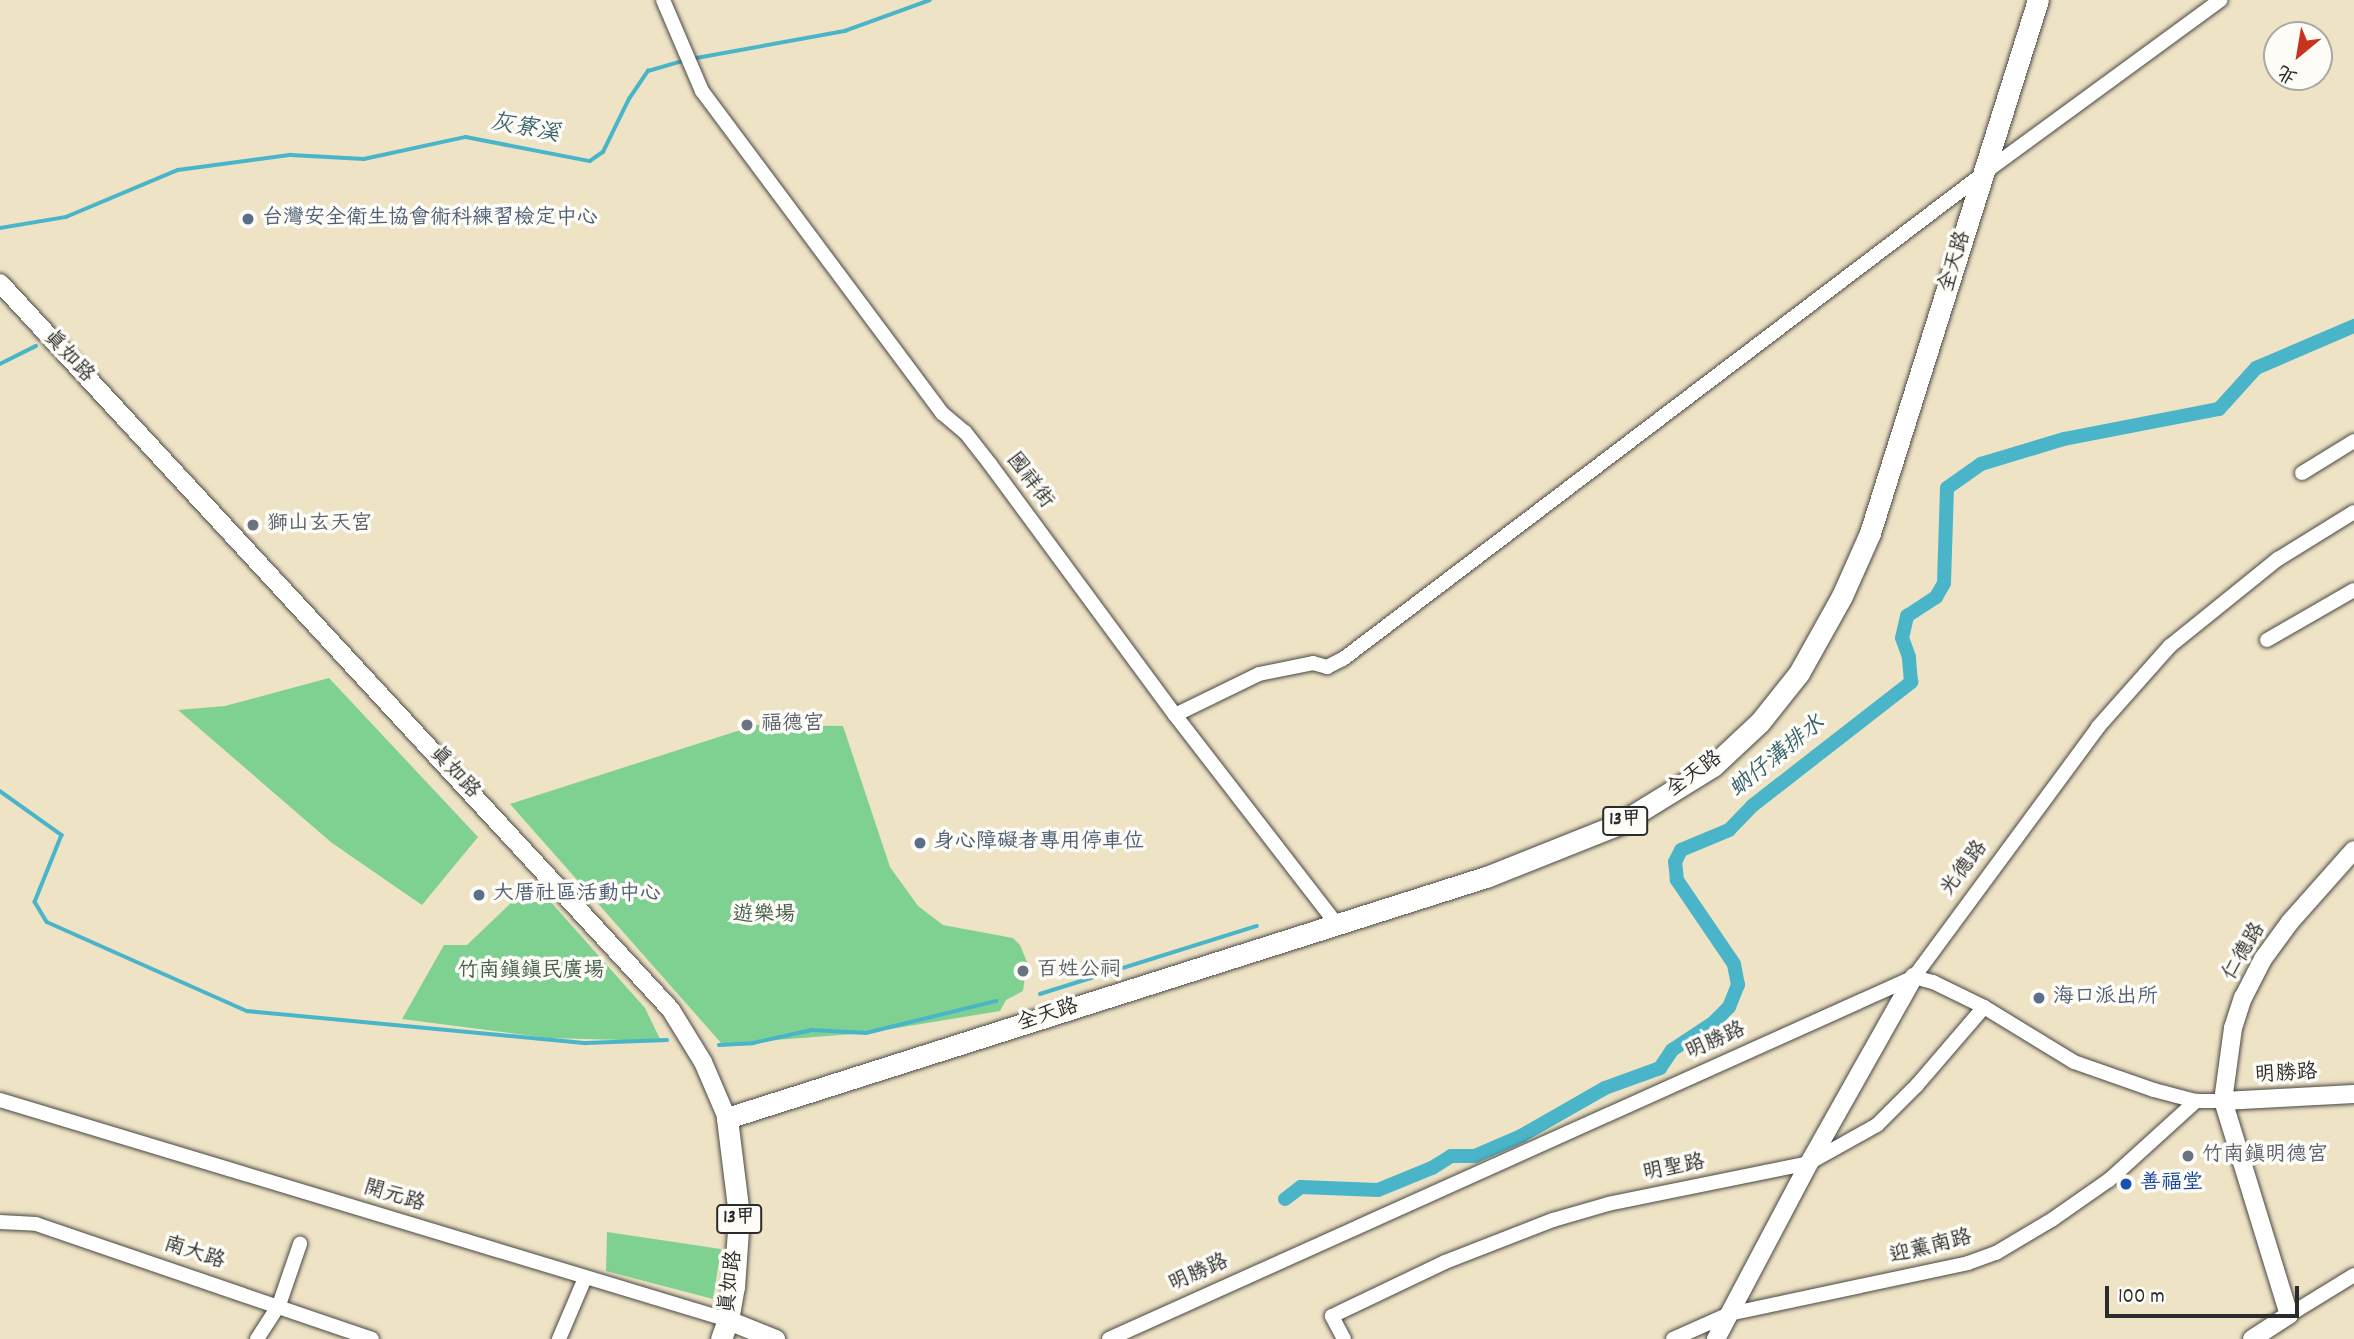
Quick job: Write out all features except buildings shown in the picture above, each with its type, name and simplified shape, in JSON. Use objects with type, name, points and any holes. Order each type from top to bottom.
[{"type":"main road","name":"全天路","points":[[727,1118],[1336,923],[1446,892],[1619,824],[1713,765],[1760,722],[1799,673],[1842,596],[1870,533],[2038,0]]},
{"type":"main road","name":"真如路","points":[[724,1330],[739,1215],[727,1118]]},
{"type":"main road","name":"開元路","points":[[724,1330],[775,1339]]},
{"type":"street","name":"國祥街","points":[[663,0],[684,42],[702,91],[942,413],[965,432],[990,464],[1175,715],[1336,923]]},
{"type":"street","points":[[1175,715],[1259,674],[1313,663],[1327,667],[1343,659],[1984,173],[2220,0]]},
{"type":"street","name":"真如路","points":[[0,283],[671,1010],[703,1062],[727,1118]]},
{"type":"street","points":[[2302,473],[2354,442]]},
{"type":"street","name":"光德路","points":[[1716,1339],[1809,1163],[1914,977],[2098,727],[2170,646],[2278,559],[2354,512]]},
{"type":"street","points":[[2267,640],[2354,590]]},
{"type":"street","name":"仁德路","points":[[2222,1101],[2233,1028],[2263,959],[2290,922],[2354,849]]},
{"type":"street","name":"明勝路","points":[[1109,1339],[1914,977],[1933,982],[1984,1007],[2074,1062],[2154,1090],[2196,1101],[2354,1094]]},
{"type":"street","name":"明聖路","points":[[1344,1339],[1332,1316],[1445,1262],[1553,1220],[1608,1204],[1809,1163],[1877,1125],[1917,1085],[1984,1007]]},
{"type":"street","name":"開元路","points":[[0,1100],[585,1278],[724,1330]]},
{"type":"street","name":"迎薰南路","points":[[1673,1339],[1729,1314],[1968,1263],[1996,1253],[2053,1219],[2109,1180],[2196,1101]]},
{"type":"street","points":[[2222,1101],[2289,1315]]},
{"type":"street","name":"南大路","points":[[0,1222],[36,1224],[372,1339]]},
{"type":"street","points":[[257,1339],[279,1305],[300,1244]]},
{"type":"street","points":[[2252,1339],[2354,1275]]},
{"type":"street","points":[[559,1339],[585,1278]]},
{"type":"green space","points":[[329,678],[478,837],[422,905],[332,843],[178,710],[225,706]]},
{"type":"green space","name":"遊樂場","points":[[756,725],[843,726],[890,867],[918,906],[943,925],[1013,938],[1020,945],[1027,962],[1023,991],[1006,1000],[1000,1011],[866,1033],[722,1044],[510,804]]},
{"type":"green space","name":"竹南鎮鎮民廣場","points":[[533,882],[645,1008],[661,1041],[548,1038],[402,1019],[444,945],[467,945]]},
{"type":"green space","points":[[607,1232],[721,1249],[713,1299],[606,1271]]},
{"type":"waterway","name":"灰寮溪","points":[[691,59],[845,31],[930,0]]},
{"type":"waterway","name":"灰寮溪","points":[[0,228],[66,217],[178,170],[291,155],[364,159],[466,137],[590,161],[603,152],[629,99],[648,71],[684,61]]},
{"type":"waterway","name":"蚋仔溝排水","points":[[1285,1199],[1301,1187],[1378,1190],[1432,1168],[1451,1156],[1475,1156],[1521,1136],[1605,1088],[1660,1068],[1672,1050],[1713,1023],[1729,1007],[1738,985],[1734,964],[1677,880],[1675,862],[1681,850],[1729,830],[1752,806],[1911,682],[1909,657],[1902,638],[1907,616],[1936,597],[1944,583],[1947,488],[1981,464],[2064,439],[2219,409],[2256,368],[2354,326]]},
{"type":"waterway","name":"灰寮溪","points":[[0,364],[36,346]]},
{"type":"waterway","points":[[0,791],[62,835],[35,902],[47,922],[247,1011],[586,1043],[667,1040]]},
{"type":"waterway","points":[[1040,994],[1257,926]]},
{"type":"waterway","points":[[719,1045],[753,1043],[812,1030],[866,1033],[996,1001]]},
{"type":"place","name":"台灣安全衛生協會術科練習檢定中心","points":[[248,219]]},
{"type":"place","name":"獅山玄天宮","points":[[253,525]]},
{"type":"place","name":"福德宮","points":[[747,725]]},
{"type":"place","name":"身心障礙者專用停車位","points":[[920,843]]},
{"type":"place","name":"大厝社區活動中心","points":[[479,895]]},
{"type":"place","name":"百姓公祠","points":[[1023,971]]},
{"type":"place","name":"海口派出所","points":[[2039,998]]},
{"type":"place","name":"竹南鎮明德宮","points":[[2188,1156]]},
{"type":"place","name":"善福堂","points":[[2126,1184]]}]
